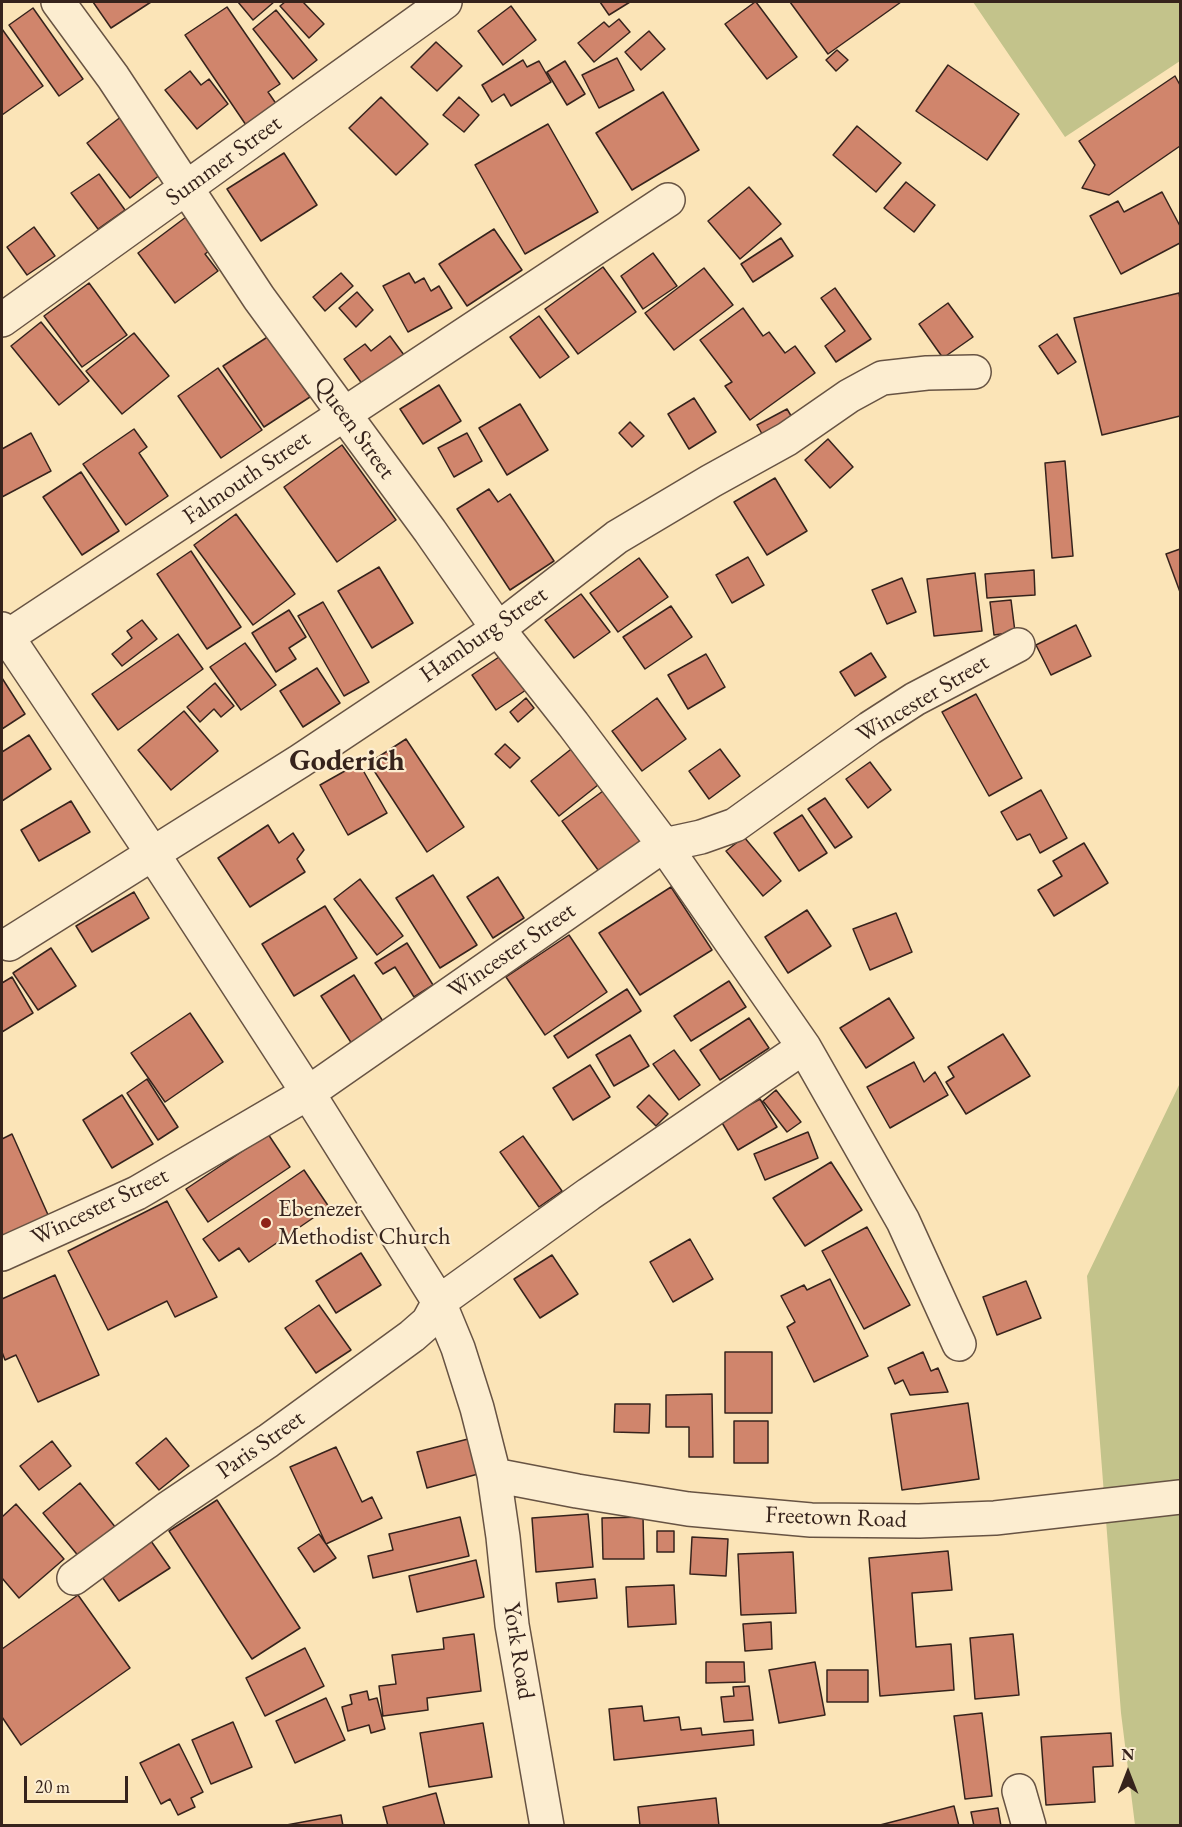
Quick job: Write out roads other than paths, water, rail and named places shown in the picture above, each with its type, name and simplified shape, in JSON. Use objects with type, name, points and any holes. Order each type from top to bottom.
[{"type":"street","name":"Queen Street","points":[[58,2],[113,77],[259,298],[430,531],[498,629],[573,724],[663,845],[804,1047],[903,1221],[959,1344]]},
{"type":"street","name":"Summer Street","points":[[2,320],[445,2]]},
{"type":"street","name":"Falmouth Street","points":[[4,633],[668,200]]},
{"type":"street","name":"Hamburg Street","points":[[9,944],[300,761],[498,629],[617,537],[787,439],[849,396],[882,378],[927,373],[974,372]]},
{"type":"street","name":"York Road","points":[[4,633],[153,854],[308,1093],[439,1302],[458,1348],[477,1408],[494,1475],[512,1625],[547,1826]]},
{"type":"street","name":"Wincester Street","points":[[2,1254],[137,1193],[308,1093],[663,845],[701,837],[735,825],[870,728],[915,699],[1018,645]]},
{"type":"street","points":[[439,1302],[598,1188],[804,1047]]},
{"type":"street","name":"Paris Street","points":[[74,1578],[167,1509],[268,1442],[412,1336],[428,1322],[439,1302]]},
{"type":"street","name":"Freetown Road","points":[[494,1475],[688,1509],[811,1520],[919,1521],[995,1518],[1180,1497]]},
{"type":"street","points":[[1019,1791],[1029,1826]]},
{"type":"place","name":"Ebenezer Methodist Church","points":[[266,1223]]},
{"type":"district","name":"Goderich","points":[[347,762]]}]
